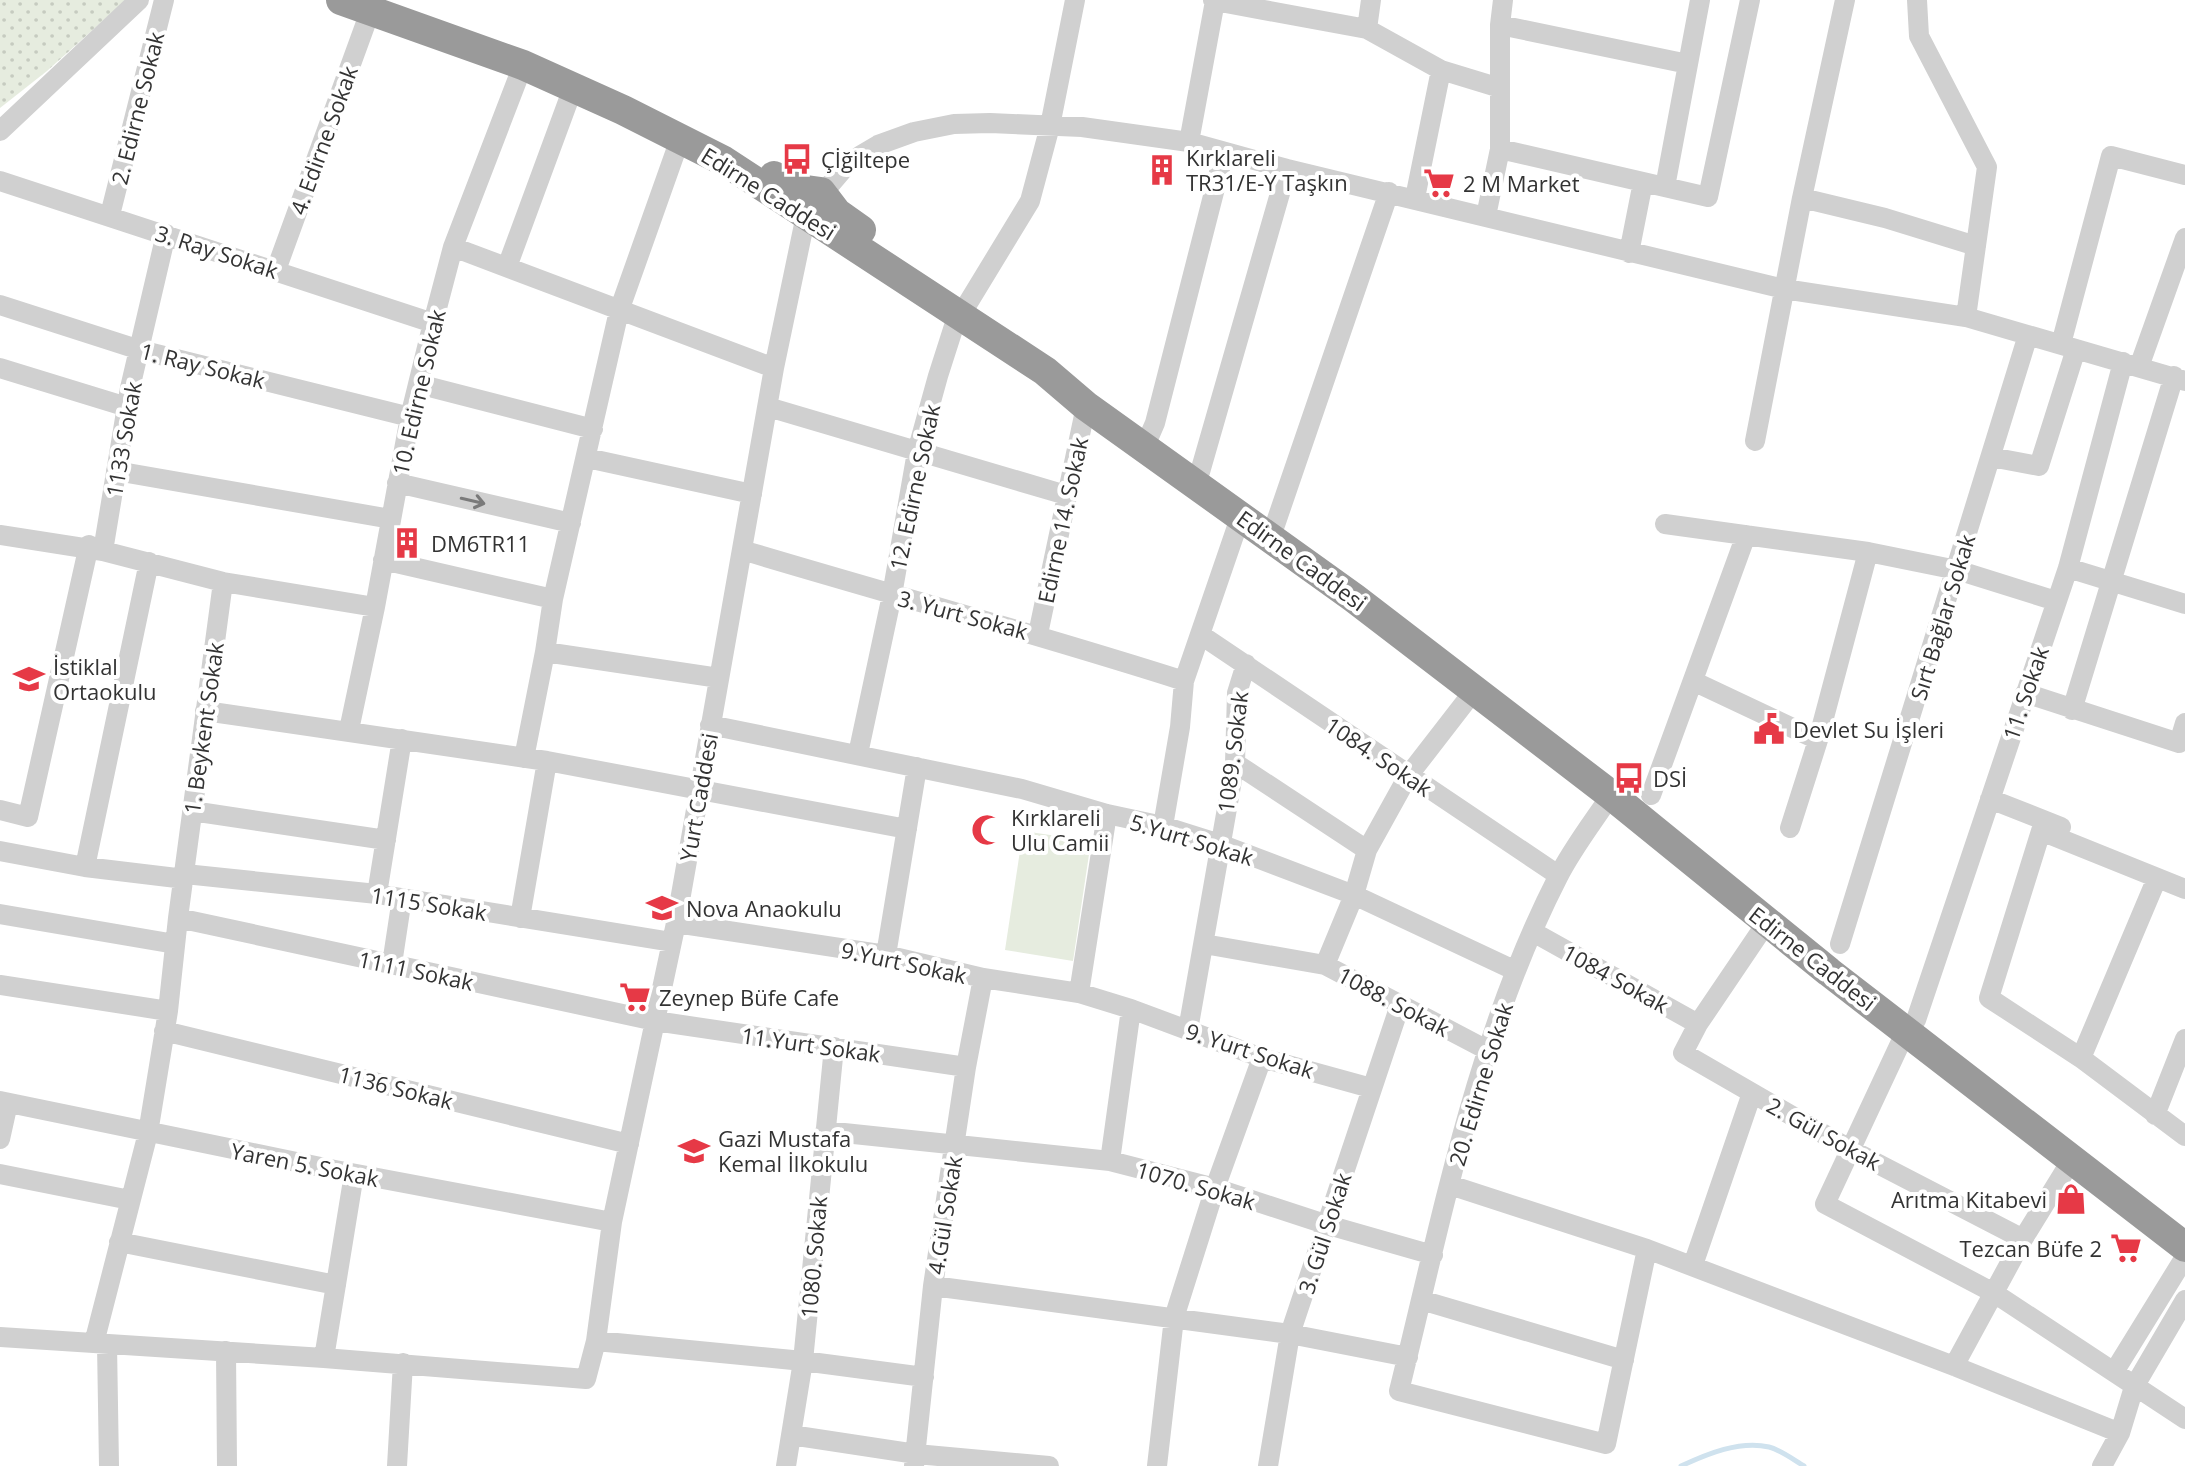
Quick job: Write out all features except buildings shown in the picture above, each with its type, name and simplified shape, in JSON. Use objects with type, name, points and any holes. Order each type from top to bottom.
[{"type":"highway","name":"Edirne Caddesi","points":[[341,0],[379,5],[591,80],[814,204],[1147,441],[1611,795],[1767,922],[2185,1228]]},
{"type":"highway","name":"Edirne Caddesi","points":[[379,5],[523,65],[814,204]]},
{"type":"highway","name":"Edirne Caddesi","points":[[963,311],[1045,371],[1086,406],[1200,472],[1275,525],[1658,814],[2071,1161],[2185,1247]]},
{"type":"street","points":[[0,131],[139,0]]},
{"type":"street","name":"2. Edirne Sokak","points":[[110,215],[164,0]]},
{"type":"street","name":"12. Edirne Sokak","points":[[858,754],[892,595],[917,452],[954,326],[1030,201],[1050,126],[1075,0]]},
{"type":"street","points":[[1367,29],[1371,0]]},
{"type":"street","points":[[1486,216],[1500,149],[1500,25],[1503,0]]},
{"type":"street","points":[[1500,149],[1708,197],[1750,0]]},
{"type":"street","points":[[1755,441],[1802,198],[1845,0]]},
{"type":"street","points":[[1917,0],[1919,36],[1987,167],[1966,317]]},
{"type":"street","points":[[1189,142],[1214,1],[1367,29],[1441,70],[1500,88]]},
{"type":"street","points":[[1665,187],[1688,64],[1693,1]]},
{"type":"street","name":"4. Edirne Sokak","points":[[276,270],[379,5]]},
{"type":"street","points":[[1500,25],[1688,64]]},
{"type":"street","name":"10. Edirne Sokak","points":[[349,730],[410,417],[433,323],[453,247],[523,65]]},
{"type":"street","points":[[1415,198],[1441,70]]},
{"type":"street","points":[[507,267],[573,88]]},
{"type":"street","points":[[814,204],[846,166],[861,155],[878,145],[914,132],[954,124],[1021,123],[1082,127],[1189,142],[1287,169],[1784,289],[1966,317],[2180,378],[2110,581],[2072,710]]},
{"type":"street","points":[[524,758],[553,599],[619,311],[680,139]]},
{"type":"street","points":[[1147,441],[1224,153]]},
{"type":"street","points":[[1991,457],[2039,466],[2111,156],[2185,175]]},
{"type":"street","points":[[1200,472],[1287,169]]},
{"type":"street","name":"3. Ray Sokak","points":[[0,181],[433,323]]},
{"type":"street","points":[[1629,253],[1643,182]]},
{"type":"street","points":[[1275,525],[1389,192]]},
{"type":"street","points":[[1802,198],[1885,218],[1976,246]]},
{"type":"street","name":"Yurt Caddesi","points":[[403,1363],[586,1379],[596,1341],[612,1222],[674,933],[774,368],[814,204]]},
{"type":"street","name":"1133 Sokak","points":[[0,810],[28,817],[93,548],[116,471],[127,407],[166,234]]},
{"type":"street","name":"11. Sokak","points":[[1994,1293],[1825,1204],[1911,1025],[2068,568],[2131,364],[2185,238]]},
{"type":"street","points":[[453,247],[774,368]]},
{"type":"street","name":"1. Ray Sokak","points":[[0,305],[140,350],[410,417]]},
{"type":"street","name":"Sırt Bağlar Sokak","points":[[1840,944],[2028,335]]},
{"type":"street","points":[[0,368],[127,407]]},
{"type":"street","points":[[418,384],[593,429]]},
{"type":"street","name":"Edirne 14. Sokak","points":[[1038,634],[1086,406]]},
{"type":"street","points":[[768,407],[1066,495]]},
{"type":"street","points":[[587,458],[752,494]]},
{"type":"street","points":[[116,471],[391,519]]},
{"type":"street","points":[[397,483],[571,523]]},
{"type":"street","points":[[1163,826],[1180,727],[1184,681],[1241,515]]},
{"type":"street","points":[[1665,524],[1868,552],[1957,570],[2056,601]]},
{"type":"street","points":[[0,535],[93,548],[223,582],[375,607]]},
{"type":"street","points":[[1651,795],[1746,535]]},
{"type":"street","name":"3. Yurt Sokak","points":[[742,550],[1038,634],[1184,681]]},
{"type":"street","points":[[1790,828],[1818,740],[1868,552]]},
{"type":"street","points":[[383,560],[553,599]]},
{"type":"street","points":[[85,867],[149,562]]},
{"type":"street","points":[[2068,568],[2185,604]]},
{"type":"street","name":"1. Beykent Sokak","points":[[109,1466],[100,1343],[119,1242],[148,1133],[166,1021],[223,582]]},
{"type":"street","name":"1084. Sokak","points":[[1201,635],[1558,875]]},
{"type":"street","points":[[545,652],[719,678]]},
{"type":"street","name":"1089. Sokak","points":[[1188,1030],[1235,763],[1237,693],[1246,664]]},
{"type":"street","points":[[1693,681],[1818,740]]},
{"type":"street","points":[[1325,965],[1354,895],[1367,850],[1408,776],[1473,692]]},
{"type":"street","points":[[2025,693],[2072,710],[2183,737]]},
{"type":"street","points":[[205,711],[547,761],[907,829]]},
{"type":"street","name":"5.Yurt Sokak","points":[[710,725],[1022,789],[1107,814],[1163,826],[1220,844],[1354,895],[1516,971]]},
{"type":"street","points":[[377,894],[402,739]]},
{"type":"street","points":[[520,918],[547,761]]},
{"type":"street","points":[[1235,763],[1367,850]]},
{"type":"street","points":[[886,955],[917,767]]},
{"type":"street","name":"20. Edirne Sokak","points":[[1611,795],[1558,875],[1516,971],[1487,1050],[1399,1391],[1606,1444],[1624,1360]]},
{"type":"street","points":[[1990,799],[2185,876]]},
{"type":"street","points":[[192,811],[386,840]]},
{"type":"street","points":[[1079,993],[1107,814]]},
{"type":"street","points":[[2185,889],[2041,831],[1989,998],[2081,1058],[2185,1136]]},
{"type":"street","name":"1115 Sokak","points":[[0,851],[85,867],[377,894],[520,918],[674,933]]},
{"type":"street","points":[[2081,1058],[2157,878]]},
{"type":"street","points":[[392,964],[402,898]]},
{"type":"street","points":[[0,914],[175,944]]},
{"type":"street","name":"1111 Sokak","points":[[178,918],[655,1021]]},
{"type":"street","name":"2. Gül Sokak","points":[[1767,922],[1698,1024],[1683,1053],[1851,1150],[2023,1239]]},
{"type":"street","name":"1084 Sokak","points":[[1533,932],[1698,1024]]},
{"type":"street","name":"9.Yurt Sokak","points":[[674,933],[886,955],[983,978],[1079,993],[1131,1009]]},
{"type":"street","name":"1088. Sokak","points":[[1204,944],[1325,965],[1487,1050]]},
{"type":"street","name":"4.Gül Sokak","points":[[915,1460],[933,1286],[966,1067],[983,978]]},
{"type":"street","name":"1136 Sokak","points":[[0,985],[166,1021],[629,1144]]},
{"type":"street","name":"3. Gül Sokak","points":[[1268,1466],[1290,1334],[1400,1005]]},
{"type":"street","points":[[1110,1161],[1131,1009]]},
{"type":"street","name":"9. Yurt Sokak","points":[[1131,1009],[1262,1058],[1371,1088]]},
{"type":"street","name":"11.Yurt Sokak","points":[[655,1021],[966,1067]]},
{"type":"street","points":[[2155,1115],[2185,1039]]},
{"type":"street","name":"1080. Sokak","points":[[786,1466],[803,1361],[834,1047]]},
{"type":"street","points":[[1157,1466],[1174,1318],[1215,1188],[1262,1058]]},
{"type":"street","points":[[1693,1265],[1752,1093]]},
{"type":"street","points":[[0,1139],[4,1102]]},
{"type":"street","name":"Yaren 5. Sokak","points":[[4,1102],[354,1174],[612,1222]]},
{"type":"street","name":"1070. Sokak","points":[[825,1131],[1110,1161],[1215,1188],[1433,1255]]},
{"type":"street","points":[[1954,1366],[2023,1239],[2071,1161]]},
{"type":"street","points":[[0,1174],[130,1200]]},
{"type":"street","points":[[324,1358],[354,1174]]},
{"type":"street","points":[[1450,1185],[1693,1265],[2120,1433]]},
{"type":"street","points":[[119,1242],[336,1285]]},
{"type":"street","points":[[1421,1300],[1624,1360],[1647,1249]]},
{"type":"street","points":[[2114,1372],[2185,1257]]},
{"type":"street","points":[[933,1286],[1290,1334],[1408,1357]]},
{"type":"street","points":[[1994,1293],[2185,1419]]},
{"type":"street","points":[[2102,1466],[2120,1433],[2134,1387],[2185,1300]]},
{"type":"street","points":[[0,1337],[403,1363],[397,1466]]},
{"type":"street","points":[[596,1341],[803,1361],[924,1377]]},
{"type":"street","points":[[226,1351],[227,1466]]},
{"type":"street","points":[[791,1435],[915,1460],[1049,1466]]},
{"type":"shaded area","points":[[0,0],[126,0],[47,71],[0,108]]},
{"type":"shaded area","points":[[1023,831],[1091,841],[1073,961],[1005,950]]},
{"type":"waterway","points":[[1681,1466],[1724,1449],[1747,1445],[1778,1450],[1804,1466]]},
{"type":"place","name":"Çİğiltepe","points":[[797,159]]},
{"type":"place","name":"Kırklareli TR31/E-Y Taşkın","points":[[1162,170]]},
{"type":"place","name":"2 M Market","points":[[1439,183]]},
{"type":"place","name":"DM6TR11","points":[[407,543]]},
{"type":"place","name":"İstiklal Ortaokulu","points":[[29,679]]},
{"type":"place","name":"Devlet Su İşleri","points":[[1769,729]]},
{"type":"place","name":"DSİ","points":[[1629,778]]},
{"type":"place","name":"Kırklareli Ulu Camii","points":[[987,830]]},
{"type":"place","name":"Nova Anaokulu","points":[[662,908]]},
{"type":"place","name":"Zeynep Büfe Cafe","points":[[635,997]]},
{"type":"place","name":"Gazi Mustafa Kemal İlkokulu","points":[[694,1151]]},
{"type":"place","name":"Arıtma Kitabevi","points":[[2071,1199]]},
{"type":"place","name":"Tezcan Büfe 2","points":[[2126,1248]]}]
